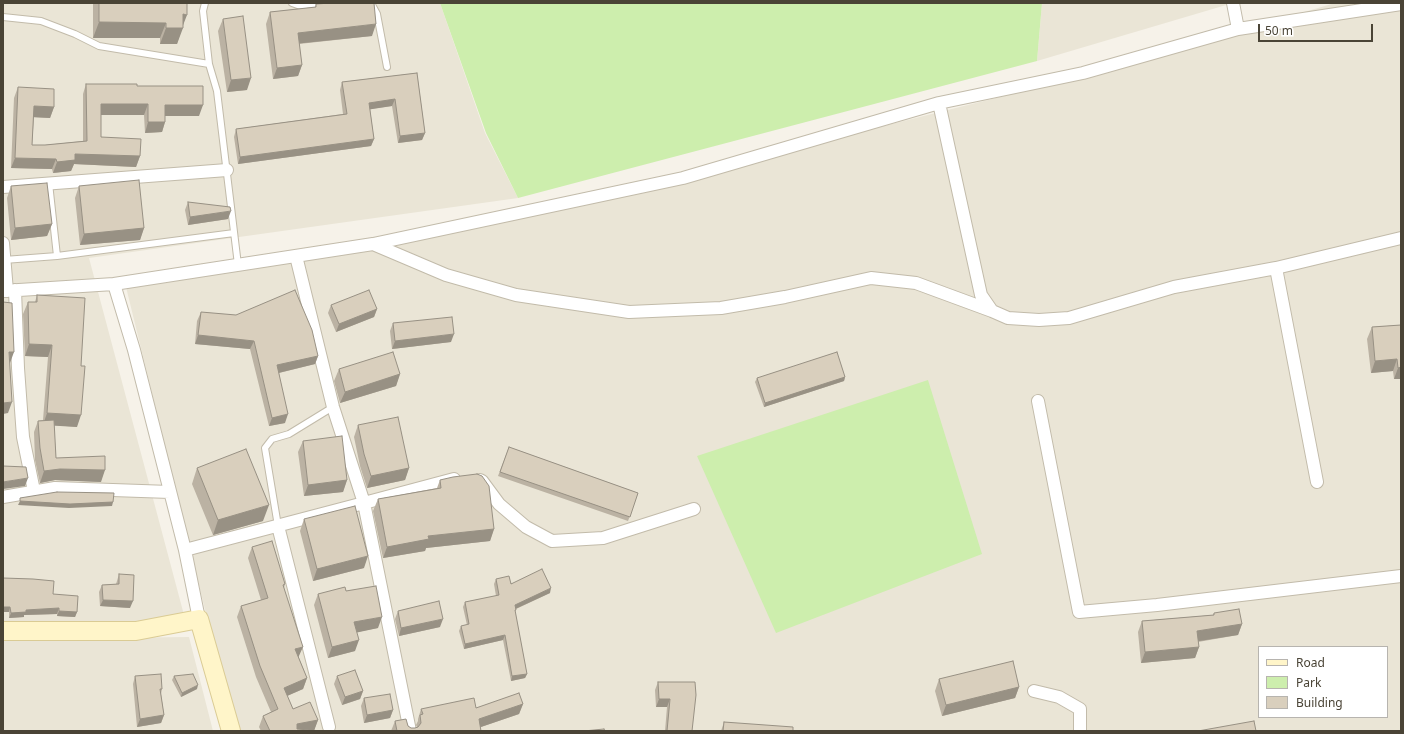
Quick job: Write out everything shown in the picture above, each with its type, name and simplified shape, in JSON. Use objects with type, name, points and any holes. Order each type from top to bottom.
[{"type":"street","points":[[1234,3],[1238,29]]},
{"type":"street","points":[[9,291],[114,284],[373,244],[683,178],[939,103],[1083,73],[1238,29],[1401,4]]},
{"type":"street","points":[[939,103],[981,295],[992,311]]},
{"type":"street","points":[[3,187],[227,170]]},
{"type":"street","points":[[373,244],[446,275],[516,295],[629,312],[721,308],[785,297],[871,278],[916,283],[1008,318],[1040,320],[1069,318],[1174,287],[1276,268],[1401,238]]},
{"type":"street","points":[[3,243],[18,368],[23,437],[34,491]]},
{"type":"street","points":[[296,256],[333,408],[364,503],[410,731]]},
{"type":"street","points":[[1276,268],[1317,482]]},
{"type":"street","points":[[114,284],[134,350],[186,550],[199,619],[231,731]]},
{"type":"street","points":[[1038,401],[1079,612],[1157,605],[1401,576]]},
{"type":"street","points":[[186,550],[466,476],[482,481],[499,504],[526,527],[552,541],[603,538],[694,509]]},
{"type":"street","points":[[3,497],[16,496],[34,491],[55,488],[170,492]]},
{"type":"street","points":[[278,526],[329,727]]},
{"type":"street","points":[[3,631],[136,631],[199,619]]},
{"type":"street","points":[[1034,691],[1059,697],[1080,709],[1080,731]]},
{"type":"lane","points":[[205,3],[203,11],[209,64],[216,91],[238,265]]},
{"type":"lane","points":[[292,3],[303,7],[322,3]]},
{"type":"lane","points":[[371,3],[376,14],[387,67]]},
{"type":"lane","points":[[3,17],[41,21],[75,34],[99,46],[209,64]]},
{"type":"lane","points":[[49,183],[57,256]]},
{"type":"lane","points":[[4,260],[57,256],[234,233]]},
{"type":"lane","points":[[278,526],[264,448],[272,439],[289,434],[333,408]]},
{"type":"shaded area","points":[[3,3],[440,3],[485,133],[518,198],[89,258],[184,615],[136,623],[3,624]]},
{"type":"shaded area","points":[[1042,3],[1233,3],[1037,61]]},
{"type":"shaded area","points":[[1335,3],[1401,3],[1401,731],[239,731],[219,667],[126,287],[479,227],[1096,73]]},
{"type":"shaded area","points":[[189,637],[213,731],[3,731],[3,639]]},
{"type":"green space","points":[[440,3],[1042,3],[1037,61],[518,198],[486,133]]},
{"type":"green space","points":[[928,380],[982,554],[776,633],[697,456]]},
{"type":"building","points":[[99,3],[187,3],[187,15],[183,14],[183,28],[166,28],[166,23],[99,22]]},
{"type":"building","points":[[374,3],[376,24],[298,33],[302,65],[277,68],[270,12],[316,7],[316,4]]},
{"type":"building","points":[[243,16],[251,78],[231,80],[223,19]]},
{"type":"building","points":[[417,73],[425,133],[400,136],[395,99],[369,103],[374,139],[240,157],[236,129],[347,114],[342,82]]},
{"type":"building","points":[[86,84],[203,86],[203,105],[165,105],[165,122],[148,122],[148,104],[101,104],[101,137],[141,139],[140,156],[75,154],[75,160],[57,162],[56,159],[15,158],[18,87],[54,89],[54,107],[34,106],[32,145],[45,145],[87,141]]},
{"type":"building","points":[[139,180],[144,228],[84,234],[79,186]]},
{"type":"building","points":[[47,183],[52,224],[15,228],[11,186]]},
{"type":"building","points":[[188,202],[230,207],[231,211],[190,217]]},
{"type":"building","points":[[295,290],[312,330],[318,356],[277,365],[288,414],[272,418],[254,341],[198,335],[201,312],[236,315]]},
{"type":"building","points":[[369,290],[377,309],[339,324],[331,305]]},
{"type":"building","points":[[37,295],[85,298],[81,366],[85,366],[81,415],[47,413],[52,345],[29,344],[28,302],[37,302]]},
{"type":"building","points":[[3,302],[12,303],[14,352],[9,352],[12,402],[3,403]]},
{"type":"building","points":[[452,317],[454,334],[395,341],[393,323]]},
{"type":"building","points":[[1401,325],[1401,367],[1398,368],[1397,359],[1375,361],[1372,327]]},
{"type":"building","points":[[393,352],[400,374],[345,392],[339,369]]},
{"type":"building","points":[[837,352],[845,377],[765,403],[757,378]]},
{"type":"building","points":[[398,417],[409,468],[371,476],[364,454],[358,425]]},
{"type":"building","points":[[54,420],[56,458],[105,456],[105,470],[60,469],[44,471],[40,448],[38,421]]},
{"type":"building","points":[[342,436],[347,480],[308,485],[303,441]]},
{"type":"building","points":[[509,447],[638,493],[630,517],[500,472]]},
{"type":"building","points":[[246,449],[269,505],[218,520],[197,468]]},
{"type":"building","points":[[3,466],[26,467],[28,478],[3,482]]},
{"type":"building","points":[[477,474],[482,476],[489,486],[494,529],[428,536],[429,539],[387,547],[378,499],[441,488],[440,480]]},
{"type":"building","points":[[57,492],[114,493],[113,502],[70,504],[20,501],[20,498]]},
{"type":"building","points":[[355,506],[368,556],[317,569],[304,519]]},
{"type":"building","points":[[272,541],[285,584],[283,585],[303,647],[295,649],[307,678],[284,688],[293,709],[310,702],[318,720],[297,724],[297,729],[322,731],[270,731],[263,716],[278,709],[260,666],[241,606],[268,598],[252,547]]},
{"type":"building","points":[[542,569],[551,588],[515,605],[527,674],[512,676],[505,635],[465,644],[461,626],[469,624],[465,602],[499,595],[496,579],[509,576],[511,584]]},
{"type":"building","points":[[119,574],[134,575],[133,601],[103,600],[102,585],[119,584]]},
{"type":"building","points":[[3,578],[54,581],[53,594],[78,596],[77,612],[59,611],[59,608],[26,610],[26,612],[11,613],[10,607],[3,607]]},
{"type":"building","points":[[376,586],[382,617],[354,622],[359,640],[332,647],[318,594],[345,587],[346,591]]},
{"type":"building","points":[[439,601],[443,619],[401,628],[398,611]]},
{"type":"building","points":[[1239,609],[1242,624],[1197,631],[1199,647],[1145,652],[1142,621],[1214,615],[1214,613]]},
{"type":"building","points":[[1013,661],[1019,687],[946,705],[939,679]]},
{"type":"building","points":[[355,670],[363,691],[345,697],[337,676]]},
{"type":"building","points":[[161,674],[162,689],[160,689],[164,715],[140,719],[135,676]]},
{"type":"building","points":[[193,674],[198,685],[182,693],[174,676]]},
{"type":"building","points":[[658,682],[695,682],[696,695],[692,731],[667,731],[670,699],[659,699]]},
{"type":"building","points":[[519,693],[523,704],[479,719],[481,731],[397,731],[395,721],[406,719],[408,726],[411,728],[418,727],[421,723],[420,715],[423,714],[421,709],[474,698],[476,708]]},
{"type":"building","points":[[390,694],[393,710],[367,715],[364,698]]},
{"type":"building","points":[[1254,721],[1256,731],[1198,731]]},
{"type":"building","points":[[724,722],[793,727],[793,731],[723,731]]},
{"type":"building","points":[[604,729],[605,731],[584,731]]}]
